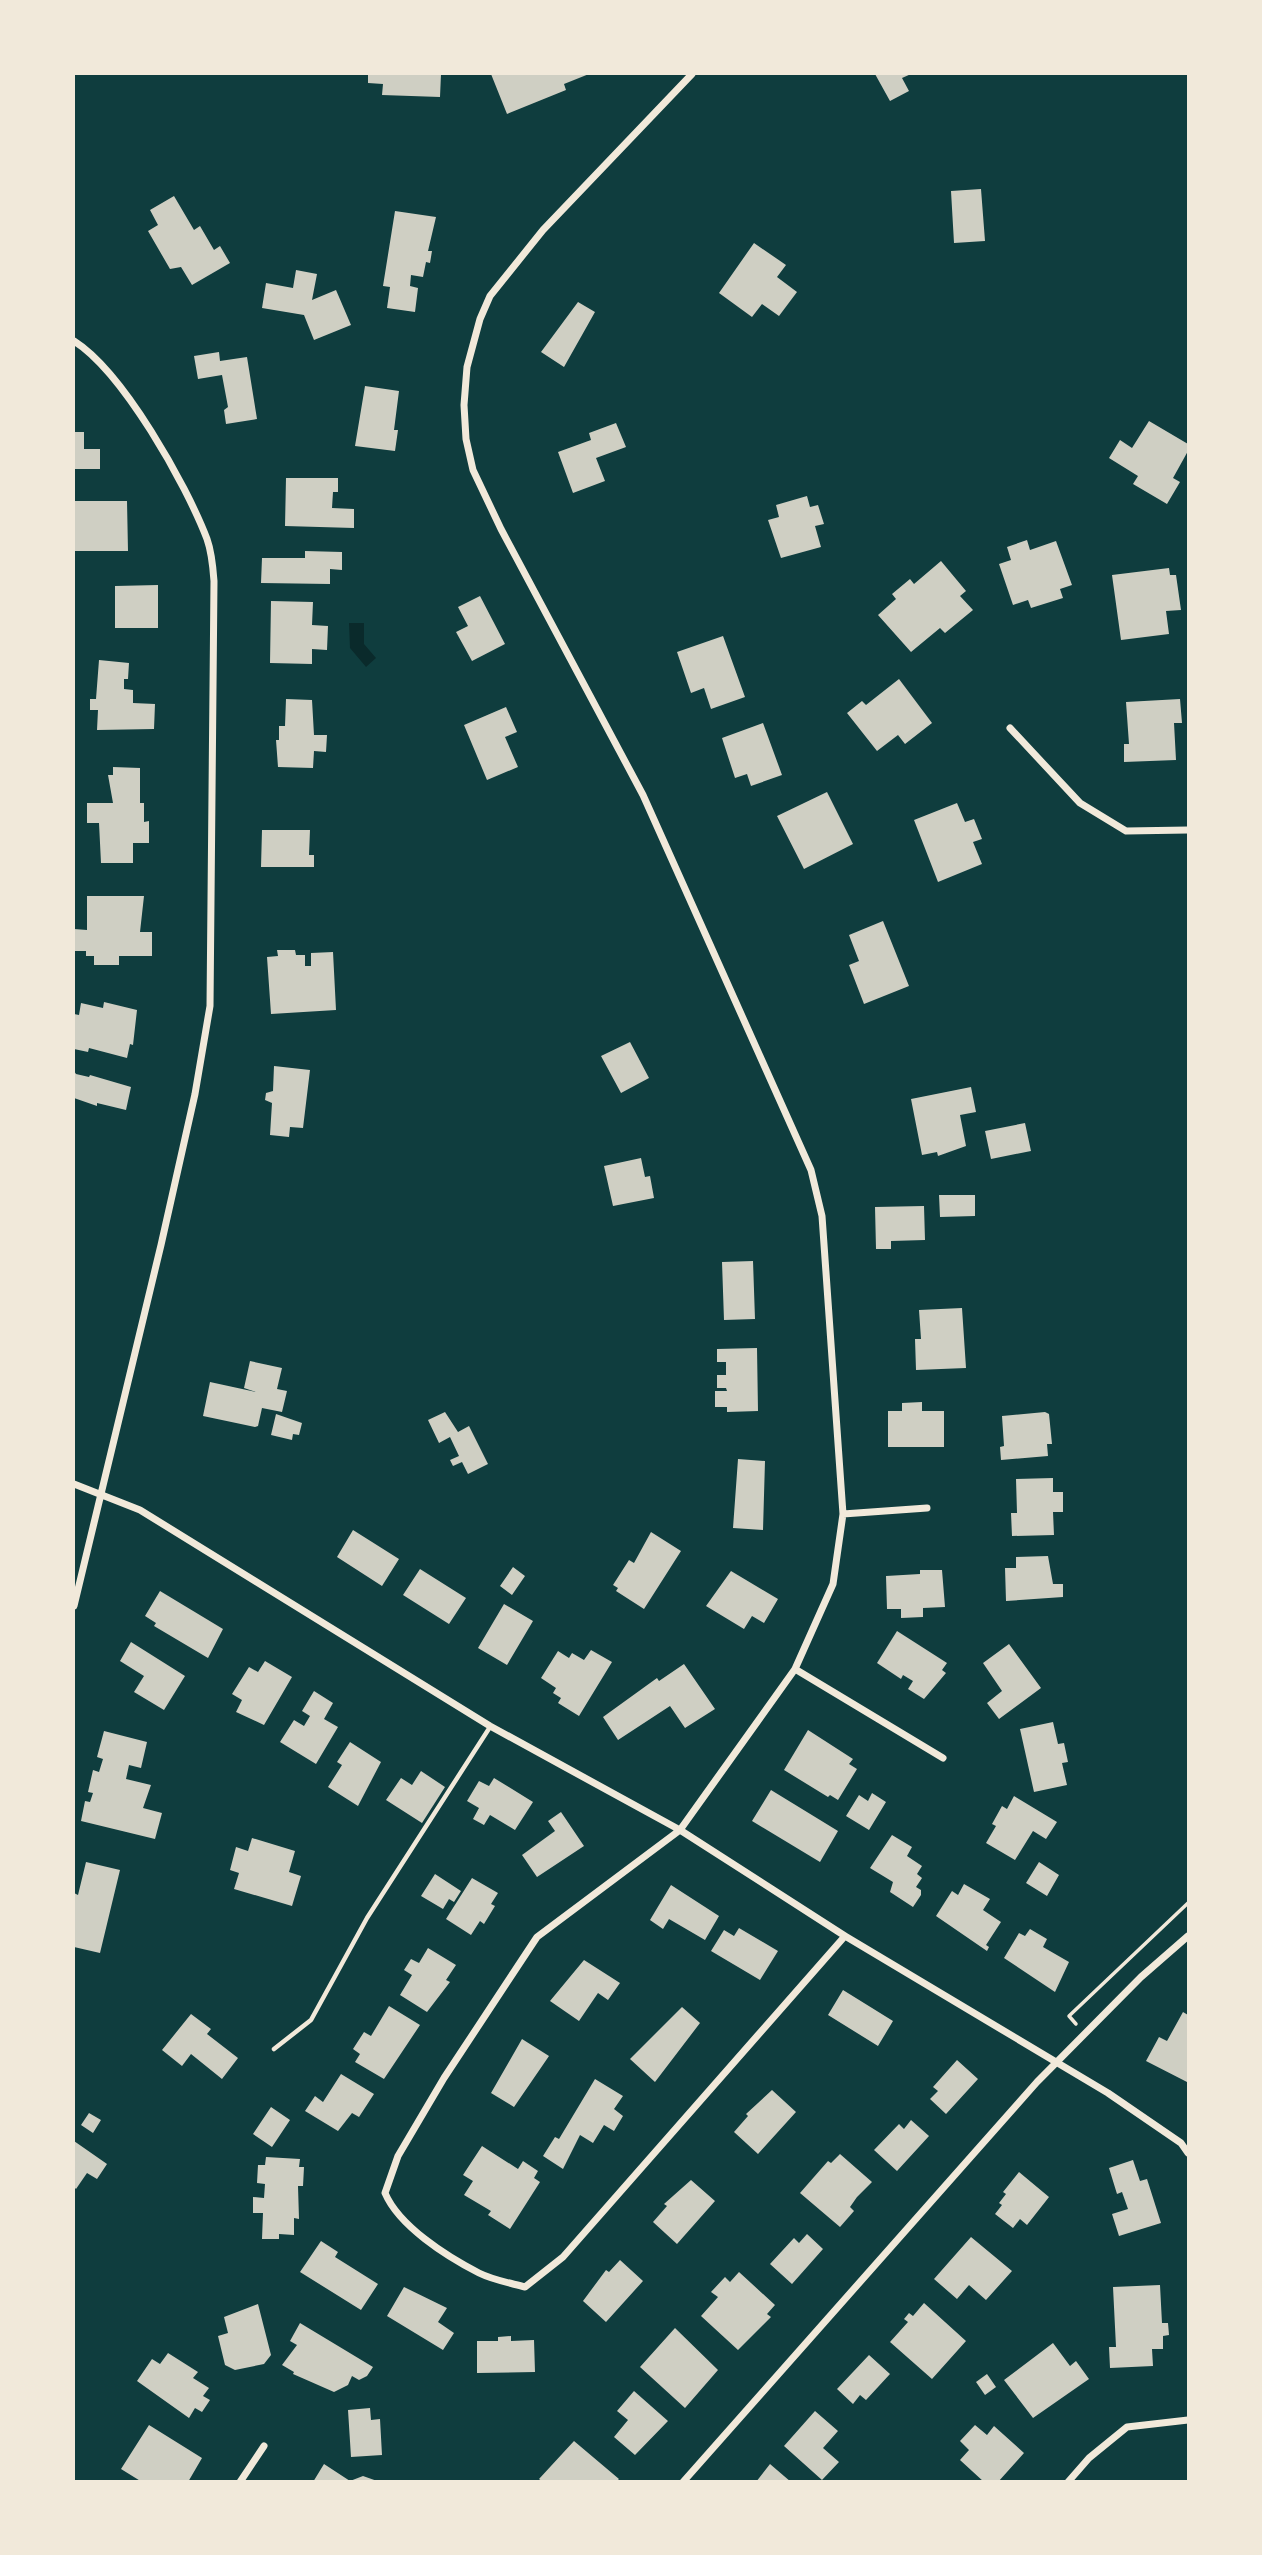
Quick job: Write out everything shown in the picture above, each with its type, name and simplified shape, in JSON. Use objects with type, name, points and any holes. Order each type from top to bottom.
[{"type":"street","points":[[692,74],[543,230],[490,296],[480,319],[467,367],[464,405],[466,439],[473,470],[501,529],[643,794],[811,1170],[822,1216],[843,1514],[833,1584],[795,1669],[680,1830],[537,1937],[398,2156],[385,2193],[391,2208],[442,2249],[480,2273],[525,2287],[563,2257],[845,1936]]},
{"type":"street","points":[[74,341],[102,363],[120,384],[170,467],[208,541],[214,581],[209,1006],[195,1094],[162,1245],[74,1605]]},
{"type":"street","points":[[1010,728],[1080,803],[1126,831],[1188,830]]},
{"type":"street","points":[[74,1483],[140,1510],[491,1726],[680,1830],[845,1936],[1056,2062],[1181,2143],[1188,2153]]},
{"type":"street","points":[[843,1514],[927,1508]]},
{"type":"street","points":[[795,1669],[943,1758]]},
{"type":"street","points":[[683,2482],[1056,2062],[1141,1977],[1188,1936]]},
{"type":"street","points":[[1068,2482],[1089,2458],[1127,2427],[1188,2420]]},
{"type":"street","points":[[240,2482],[264,2446]]},
{"type":"lane","points":[[274,2049],[311,2020],[367,1918],[491,1726]]},
{"type":"path","points":[[1086,2033],[1069,2016],[1188,1903]]},
{"type":"water","points":[[349,623],[364,623],[364,644],[376,658],[366,667],[350,648]]},
{"type":"building","points":[[368,74],[441,74],[440,97],[382,95],[383,84],[368,83]]},
{"type":"building","points":[[491,74],[589,74],[564,84],[566,90],[507,114]]},
{"type":"building","points":[[875,74],[911,74],[902,78],[909,91],[890,101]]},
{"type":"building","points":[[981,189],[985,241],[954,243],[951,191]]},
{"type":"building","points":[[174,196],[194,230],[200,226],[214,250],[220,246],[230,263],[192,285],[181,267],[170,269],[148,231],[158,225],[150,210]]},
{"type":"building","points":[[395,211],[436,217],[428,251],[432,251],[430,263],[426,262],[423,277],[411,275],[410,286],[418,288],[415,312],[387,308],[390,287],[383,286]]},
{"type":"building","points":[[754,243],[786,265],[777,277],[797,292],[779,316],[762,304],[752,317],[719,293]]},
{"type":"building","points":[[296,270],[317,274],[312,300],[336,290],[351,325],[314,340],[304,315],[262,308],[266,283],[293,288]]},
{"type":"building","points":[[578,302],[595,312],[564,367],[541,352]]},
{"type":"building","points":[[219,352],[220,361],[247,357],[257,419],[226,424],[224,410],[228,407],[222,375],[198,379],[194,356]]},
{"type":"building","points":[[365,386],[399,391],[394,430],[398,430],[395,451],[355,446]]},
{"type":"building","points":[[1149,421],[1188,444],[1188,451],[1173,478],[1180,482],[1167,504],[1133,484],[1138,476],[1109,458],[1120,440],[1132,448]]},
{"type":"building","points":[[616,423],[626,447],[596,458],[605,481],[573,493],[558,452],[591,440],[589,433]]},
{"type":"building","points":[[74,432],[84,432],[84,449],[100,449],[100,469],[74,469]]},
{"type":"building","points":[[286,478],[338,478],[338,492],[333,492],[332,508],[354,509],[354,528],[285,526]]},
{"type":"building","points":[[807,496],[810,507],[818,505],[824,524],[815,526],[821,547],[781,558],[768,520],[779,517],[776,505]]},
{"type":"building","points":[[74,501],[127,501],[128,551],[75,551]]},
{"type":"building","points":[[1027,540],[1030,550],[1056,541],[1072,585],[1060,589],[1063,598],[1031,608],[1028,600],[1013,605],[999,564],[1011,560],[1007,547]]},
{"type":"building","points":[[305,551],[342,552],[342,570],[330,569],[330,584],[261,583],[262,558],[305,558]]},
{"type":"building","points":[[941,561],[966,591],[960,596],[973,610],[945,633],[940,628],[911,652],[878,615],[896,599],[892,594],[910,579],[914,584]]},
{"type":"building","points":[[1169,568],[1170,575],[1176,575],[1181,610],[1166,611],[1169,634],[1121,640],[1112,575]]},
{"type":"building","points":[[158,585],[158,628],[115,628],[115,586]]},
{"type":"building","points":[[480,596],[505,644],[472,661],[456,632],[468,626],[458,607]]},
{"type":"building","points":[[271,601],[313,602],[312,625],[328,626],[327,650],[312,649],[312,664],[270,663]]},
{"type":"building","points":[[723,636],[745,697],[711,709],[704,688],[691,693],[677,652]]},
{"type":"building","points":[[99,660],[129,663],[124,689],[133,690],[133,703],[155,704],[154,729],[97,730],[98,710],[90,710],[90,699],[96,699]]},
{"type":"building","points":[[899,679],[932,723],[905,744],[898,735],[877,751],[847,713],[862,701],[866,705]]},
{"type":"building","points":[[286,699],[312,700],[314,735],[327,735],[326,752],[314,751],[313,768],[278,767],[276,740],[279,740],[279,726],[285,726]]},
{"type":"building","points":[[1180,699],[1182,723],[1174,723],[1176,760],[1124,762],[1124,744],[1129,744],[1126,702]]},
{"type":"building","points":[[506,707],[517,732],[505,737],[518,767],[487,780],[464,725]]},
{"type":"building","points":[[763,723],[782,775],[751,786],[747,774],[735,778],[722,738]]},
{"type":"building","points":[[113,767],[140,768],[140,803],[144,803],[144,822],[149,821],[149,843],[133,843],[133,863],[101,863],[99,823],[87,823],[87,803],[113,803],[108,775],[113,775]]},
{"type":"building","points":[[827,792],[853,844],[804,869],[777,816]]},
{"type":"building","points":[[957,803],[965,822],[974,819],[982,839],[973,842],[982,864],[938,882],[914,820]]},
{"type":"building","points":[[262,830],[310,830],[309,855],[314,855],[314,867],[261,867]]},
{"type":"building","points":[[87,896],[144,896],[140,932],[152,932],[152,956],[119,956],[119,965],[94,965],[94,956],[86,956],[86,951],[74,951],[74,929],[87,930]]},
{"type":"building","points":[[883,921],[909,986],[864,1004],[849,965],[859,961],[849,935]]},
{"type":"building","points":[[277,950],[295,950],[296,955],[305,955],[305,966],[311,966],[311,953],[333,952],[336,1010],[271,1014],[267,957],[278,956]]},
{"type":"building","points":[[104,1002],[137,1010],[133,1045],[130,1044],[127,1058],[89,1048],[88,1052],[74,1049],[74,1014],[79,1015],[81,1003],[103,1008]]},
{"type":"building","points":[[630,1042],[649,1078],[621,1093],[601,1056]]},
{"type":"building","points":[[274,1066],[310,1070],[303,1128],[290,1127],[289,1137],[270,1135],[272,1103],[265,1100],[266,1093],[273,1091]]},
{"type":"building","points":[[74,1071],[76,1074],[90,1075],[131,1087],[126,1110],[97,1103],[97,1106],[74,1098]]},
{"type":"building","points":[[971,1087],[976,1112],[960,1115],[966,1146],[938,1156],[937,1152],[922,1155],[911,1099]]},
{"type":"building","points":[[1025,1123],[1031,1151],[991,1159],[985,1131]]},
{"type":"building","points":[[641,1158],[645,1177],[650,1176],[654,1198],[613,1206],[604,1166]]},
{"type":"building","points":[[939,1195],[975,1195],[975,1216],[940,1217]]},
{"type":"building","points":[[924,1206],[925,1240],[891,1241],[891,1249],[876,1249],[875,1207]]},
{"type":"building","points":[[753,1261],[755,1319],[724,1320],[722,1262]]},
{"type":"building","points":[[962,1308],[966,1368],[916,1370],[915,1339],[921,1339],[919,1310]]},
{"type":"building","points":[[757,1348],[758,1411],[727,1412],[727,1407],[715,1407],[715,1391],[727,1391],[726,1388],[717,1388],[717,1375],[726,1375],[726,1362],[717,1362],[717,1349]]},
{"type":"building","points":[[250,1361],[282,1368],[277,1389],[287,1391],[282,1412],[262,1408],[258,1426],[255,1427],[203,1416],[210,1382],[256,1392],[244,1388]]},
{"type":"building","points":[[922,1402],[922,1411],[944,1411],[944,1447],[888,1447],[888,1411],[902,1411],[902,1403]]},
{"type":"building","points":[[445,1412],[458,1432],[469,1426],[488,1464],[468,1474],[462,1462],[453,1466],[450,1460],[459,1456],[450,1437],[439,1443],[428,1420]]},
{"type":"building","points":[[1045,1412],[1049,1414],[1052,1444],[1047,1444],[1048,1456],[1001,1460],[1000,1447],[1004,1446],[1002,1416]]},
{"type":"building","points":[[276,1414],[302,1423],[299,1435],[293,1434],[292,1440],[271,1435]]},
{"type":"building","points":[[738,1459],[765,1461],[763,1530],[733,1528]]},
{"type":"building","points":[[1053,1478],[1053,1492],[1063,1492],[1063,1512],[1053,1512],[1054,1535],[1012,1536],[1011,1513],[1017,1513],[1016,1479]]},
{"type":"building","points":[[353,1530],[399,1559],[382,1586],[337,1557]]},
{"type":"building","points":[[651,1532],[681,1551],[644,1609],[616,1591],[618,1588],[613,1585],[629,1560],[634,1563]]},
{"type":"building","points":[[1048,1556],[1053,1584],[1063,1584],[1063,1597],[1006,1601],[1005,1568],[1016,1568],[1016,1557]]},
{"type":"building","points":[[513,1567],[525,1576],[512,1595],[500,1586]]},
{"type":"building","points":[[420,1569],[466,1598],[449,1624],[403,1595]]},
{"type":"building","points":[[920,1570],[942,1570],[945,1607],[923,1608],[923,1617],[901,1618],[901,1609],[887,1609],[886,1576],[920,1574]]},
{"type":"building","points":[[731,1571],[778,1599],[764,1623],[752,1616],[744,1629],[706,1606]]},
{"type":"building","points":[[160,1591],[223,1629],[208,1658],[154,1626],[156,1623],[145,1616]]},
{"type":"building","points":[[504,1604],[533,1621],[507,1665],[478,1648]]},
{"type":"building","points":[[897,1631],[947,1663],[942,1670],[946,1673],[924,1699],[908,1689],[913,1681],[903,1675],[901,1679],[877,1663]]},
{"type":"building","points":[[131,1642],[185,1676],[164,1710],[134,1692],[144,1676],[120,1661]]},
{"type":"building","points":[[1009,1644],[1041,1688],[999,1719],[987,1703],[1002,1691],[983,1663]]},
{"type":"building","points":[[591,1650],[612,1662],[579,1716],[558,1703],[561,1698],[553,1693],[556,1688],[541,1678],[558,1651],[569,1658],[572,1653],[584,1660]]},
{"type":"building","points":[[265,1661],[292,1677],[264,1725],[236,1712],[242,1700],[232,1694],[249,1667],[258,1672]]},
{"type":"building","points":[[684,1664],[715,1709],[685,1728],[670,1706],[618,1740],[603,1717],[657,1678],[659,1681]]},
{"type":"building","points":[[314,1691],[333,1703],[324,1719],[338,1727],[316,1764],[280,1742],[294,1720],[304,1726],[310,1716],[302,1711]]},
{"type":"building","points":[[1053,1722],[1058,1744],[1064,1743],[1068,1762],[1062,1763],[1067,1785],[1034,1792],[1020,1729]]},
{"type":"building","points":[[808,1730],[853,1759],[849,1764],[857,1769],[838,1800],[830,1795],[828,1797],[784,1770]]},
{"type":"building","points":[[104,1731],[147,1742],[141,1768],[129,1765],[126,1779],[151,1785],[143,1808],[162,1813],[155,1839],[81,1821],[85,1801],[90,1802],[93,1793],[88,1792],[93,1770],[99,1772],[103,1759],[97,1757]]},
{"type":"building","points":[[350,1742],[381,1762],[358,1806],[328,1787],[342,1765],[337,1762]]},
{"type":"building","points":[[421,1771],[445,1787],[422,1823],[386,1800],[401,1778],[412,1785]]},
{"type":"building","points":[[494,1778],[533,1802],[515,1830],[490,1815],[484,1825],[473,1819],[479,1808],[467,1801],[479,1781],[489,1786]]},
{"type":"building","points":[[771,1790],[838,1831],[820,1862],[752,1821]]},
{"type":"building","points":[[872,1793],[886,1802],[869,1830],[846,1816],[859,1795],[868,1801]]},
{"type":"building","points":[[1014,1796],[1057,1822],[1046,1839],[1033,1831],[1015,1860],[986,1843],[996,1826],[992,1824],[1002,1806],[1007,1809]]},
{"type":"building","points":[[561,1812],[584,1846],[537,1877],[522,1855],[555,1831],[548,1821]]},
{"type":"building","points":[[892,1835],[912,1847],[907,1856],[922,1866],[917,1874],[922,1878],[916,1887],[921,1890],[921,1895],[913,1907],[890,1892],[893,1882],[870,1868]]},
{"type":"building","points":[[252,1838],[295,1851],[289,1872],[301,1876],[292,1906],[234,1889],[239,1873],[230,1870],[236,1847],[248,1851]]},
{"type":"building","points":[[86,1862],[120,1870],[100,1953],[74,1947],[74,1893],[78,1895]]},
{"type":"building","points":[[1039,1862],[1059,1875],[1047,1896],[1026,1883]]},
{"type":"building","points":[[435,1874],[461,1891],[454,1902],[449,1899],[443,1909],[421,1896]]},
{"type":"building","points":[[472,1878],[498,1893],[491,1904],[495,1906],[484,1924],[480,1921],[471,1935],[446,1919]]},
{"type":"building","points":[[964,1884],[990,1899],[983,1910],[1001,1922],[986,1945],[989,1947],[987,1951],[936,1916],[952,1891],[958,1895]]},
{"type":"building","points":[[671,1885],[719,1916],[705,1940],[669,1919],[663,1929],[650,1920]]},
{"type":"building","points":[[739,1928],[778,1951],[760,1980],[711,1951],[724,1930],[734,1936]]},
{"type":"building","points":[[1030,1929],[1047,1939],[1043,1947],[1069,1962],[1055,1992],[1004,1958],[1019,1933],[1025,1936]]},
{"type":"building","points":[[428,1948],[456,1965],[446,1980],[450,1982],[427,2012],[400,1995],[412,1975],[404,1970],[411,1959],[419,1963]]},
{"type":"building","points":[[584,1960],[620,1983],[608,2000],[598,1993],[579,2021],[550,2001]]},
{"type":"building","points":[[843,1990],[893,2021],[878,2046],[828,2015]]},
{"type":"building","points":[[389,2006],[420,2025],[384,2079],[355,2062],[360,2054],[353,2049],[364,2032],[371,2036]]},
{"type":"building","points":[[682,2007],[700,2023],[655,2082],[630,2059]]},
{"type":"building","points":[[1183,2012],[1188,2015],[1187,2082],[1146,2061],[1159,2037],[1167,2041]]},
{"type":"building","points":[[191,2014],[211,2029],[207,2034],[238,2058],[222,2079],[191,2054],[182,2066],[162,2050]]},
{"type":"building","points":[[522,2039],[549,2056],[514,2107],[491,2093]]},
{"type":"building","points":[[957,2060],[978,2079],[946,2114],[930,2099],[938,2091],[933,2087]]},
{"type":"building","points":[[341,2074],[374,2094],[359,2117],[352,2113],[338,2131],[305,2111],[315,2096],[323,2102]]},
{"type":"building","points":[[595,2079],[623,2096],[614,2109],[623,2116],[614,2131],[604,2125],[593,2143],[580,2135],[563,2169],[543,2156],[555,2137],[559,2139]]},
{"type":"building","points":[[772,2090],[796,2112],[758,2154],[734,2132],[748,2116],[746,2114]]},
{"type":"building","points":[[271,2107],[290,2120],[272,2147],[253,2134]]},
{"type":"building","points":[[89,2113],[101,2120],[93,2133],[81,2125]]},
{"type":"building","points":[[911,2120],[929,2136],[897,2171],[874,2150],[899,2124],[904,2129]]},
{"type":"building","points":[[74,2141],[107,2164],[97,2179],[87,2173],[76,2189],[74,2187]]},
{"type":"building","points":[[482,2146],[518,2169],[523,2161],[538,2171],[534,2178],[540,2182],[510,2229],[488,2215],[491,2211],[464,2195],[473,2181],[463,2175]]},
{"type":"building","points":[[840,2154],[872,2182],[857,2197],[850,2207],[854,2211],[840,2227],[800,2193],[828,2161],[831,2163]]},
{"type":"building","points":[[266,2157],[300,2159],[299,2167],[304,2167],[303,2186],[298,2186],[299,2219],[294,2218],[294,2235],[279,2234],[279,2239],[262,2239],[263,2213],[253,2213],[253,2197],[264,2198],[265,2184],[257,2183],[258,2165],[265,2165]]},
{"type":"building","points":[[1133,2160],[1140,2181],[1147,2179],[1161,2223],[1119,2236],[1112,2214],[1128,2209],[1122,2192],[1117,2194],[1109,2168]]},
{"type":"building","points":[[1019,2172],[1049,2197],[1027,2225],[1020,2219],[1013,2228],[995,2214],[1006,2194],[1003,2192]]},
{"type":"building","points":[[691,2180],[715,2201],[677,2244],[653,2222],[667,2206],[664,2204]]},
{"type":"building","points":[[807,2234],[823,2249],[792,2284],[770,2264],[794,2238],[799,2243]]},
{"type":"building","points":[[971,2237],[1012,2271],[986,2300],[969,2285],[957,2299],[934,2279]]},
{"type":"building","points":[[321,2241],[338,2252],[335,2257],[378,2284],[361,2310],[300,2272]]},
{"type":"building","points":[[620,2260],[643,2281],[606,2322],[583,2301],[606,2270],[609,2272]]},
{"type":"building","points":[[739,2272],[775,2305],[767,2314],[771,2317],[738,2350],[701,2316],[718,2297],[711,2292],[725,2277],[730,2282]]},
{"type":"building","points":[[1160,2285],[1162,2323],[1168,2323],[1169,2335],[1163,2336],[1163,2349],[1152,2349],[1153,2366],[1110,2368],[1109,2347],[1116,2347],[1113,2287]]},
{"type":"building","points":[[404,2287],[447,2308],[438,2322],[454,2333],[443,2350],[387,2316]]},
{"type":"building","points":[[924,2303],[966,2341],[932,2379],[890,2342],[908,2322],[904,2319],[909,2313],[913,2316]]},
{"type":"building","points":[[258,2304],[271,2355],[264,2364],[235,2370],[225,2365],[218,2336],[228,2333],[224,2317]]},
{"type":"building","points":[[300,2323],[373,2367],[367,2376],[359,2380],[352,2376],[348,2385],[334,2392],[293,2374],[294,2372],[282,2365],[297,2345],[290,2341]]},
{"type":"building","points":[[675,2328],[718,2370],[685,2408],[640,2367]]},
{"type":"building","points":[[511,2336],[511,2341],[534,2340],[535,2372],[477,2373],[477,2341],[498,2341],[498,2337]]},
{"type":"building","points":[[1053,2343],[1070,2366],[1076,2361],[1089,2379],[1033,2418],[1004,2380]]},
{"type":"building","points":[[168,2353],[198,2372],[193,2378],[209,2388],[203,2396],[210,2400],[202,2412],[195,2408],[189,2418],[137,2381],[152,2359],[160,2364]]},
{"type":"building","points":[[869,2355],[890,2374],[866,2400],[860,2395],[853,2404],[837,2389]]},
{"type":"building","points":[[987,2374],[996,2387],[985,2395],[976,2382]]},
{"type":"building","points":[[634,2391],[668,2421],[635,2455],[614,2437],[628,2420],[617,2411]]},
{"type":"building","points":[[370,2408],[371,2420],[380,2419],[382,2455],[351,2457],[348,2410]]},
{"type":"building","points":[[815,2411],[838,2431],[823,2448],[839,2462],[822,2480],[784,2446]]},
{"type":"building","points":[[149,2425],[202,2458],[188,2482],[142,2482],[121,2469]]},
{"type":"building","points":[[975,2425],[987,2435],[994,2426],[1024,2453],[998,2482],[984,2482],[960,2460],[969,2450],[960,2441]]},
{"type":"building","points":[[574,2441],[619,2479],[616,2482],[543,2482],[539,2479]]},
{"type":"building","points":[[324,2464],[350,2481],[363,2476],[380,2482],[313,2482]]},
{"type":"building","points":[[770,2464],[791,2482],[756,2482]]}]
